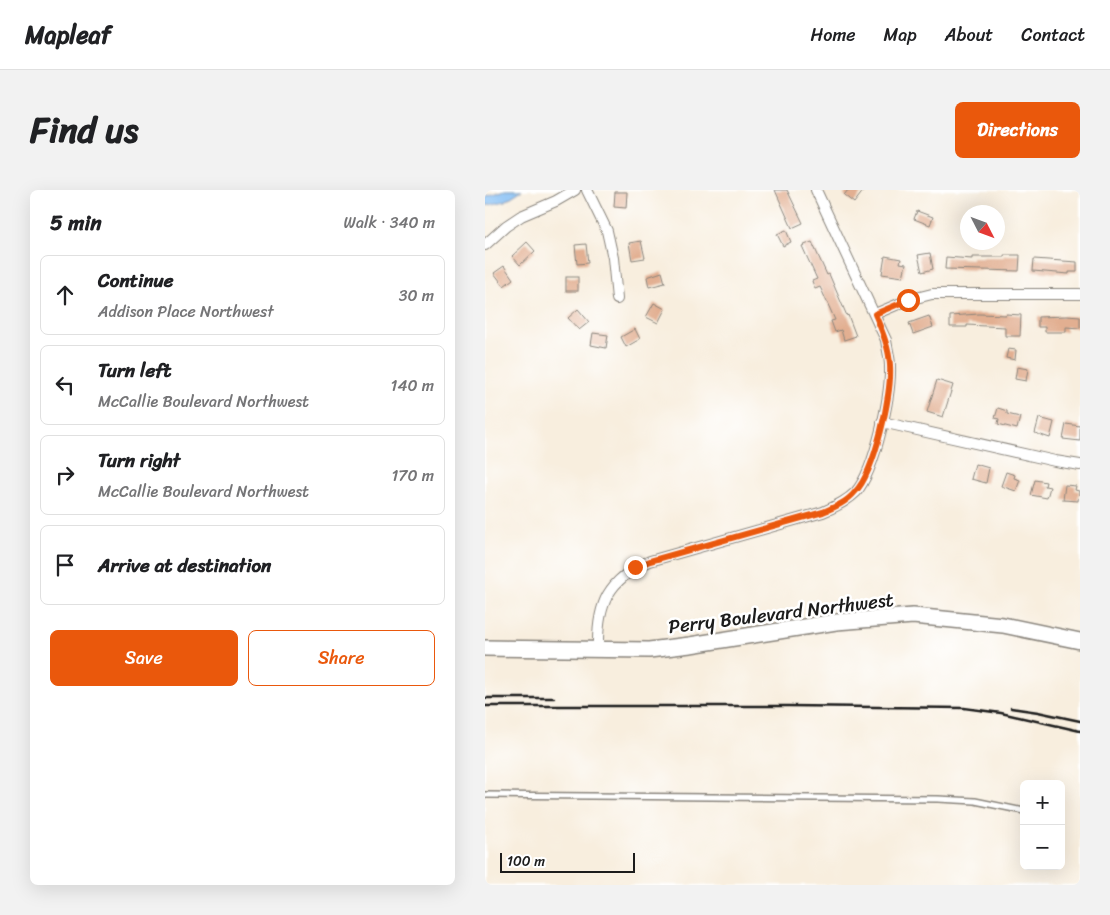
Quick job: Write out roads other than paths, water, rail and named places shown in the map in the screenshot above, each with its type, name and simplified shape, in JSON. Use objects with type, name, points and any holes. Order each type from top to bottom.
[{"type":"street","points":[[485,245],[513,221],[575,190]]},
{"type":"street","points":[[587,190],[607,231],[613,258],[617,298]]},
{"type":"street","points":[[598,648],[598,626],[602,606],[611,590],[625,574],[635,567],[650,561],[823,512],[840,505],[855,492],[867,475],[873,461],[889,388],[890,365],[886,340],[816,190]]},
{"type":"street","points":[[875,314],[908,300],[932,294],[1080,294]]},
{"type":"street","points":[[882,422],[1080,465]]},
{"type":"street","name":"Perry Boulevard Northwest","points":[[485,648],[649,650],[836,622],[913,616],[1003,625],[1080,641]]},
{"type":"lane","points":[[485,795],[938,798],[975,801],[1020,810]]},
{"type":"water","points":[[505,190],[522,190],[505,201],[485,206],[485,197]]},
{"type":"railway","points":[[485,698],[554,698]]},
{"type":"railway","points":[[485,706],[964,708],[1001,713],[1080,731]]},
{"type":"railway","points":[[1011,708],[1080,721]]}]
